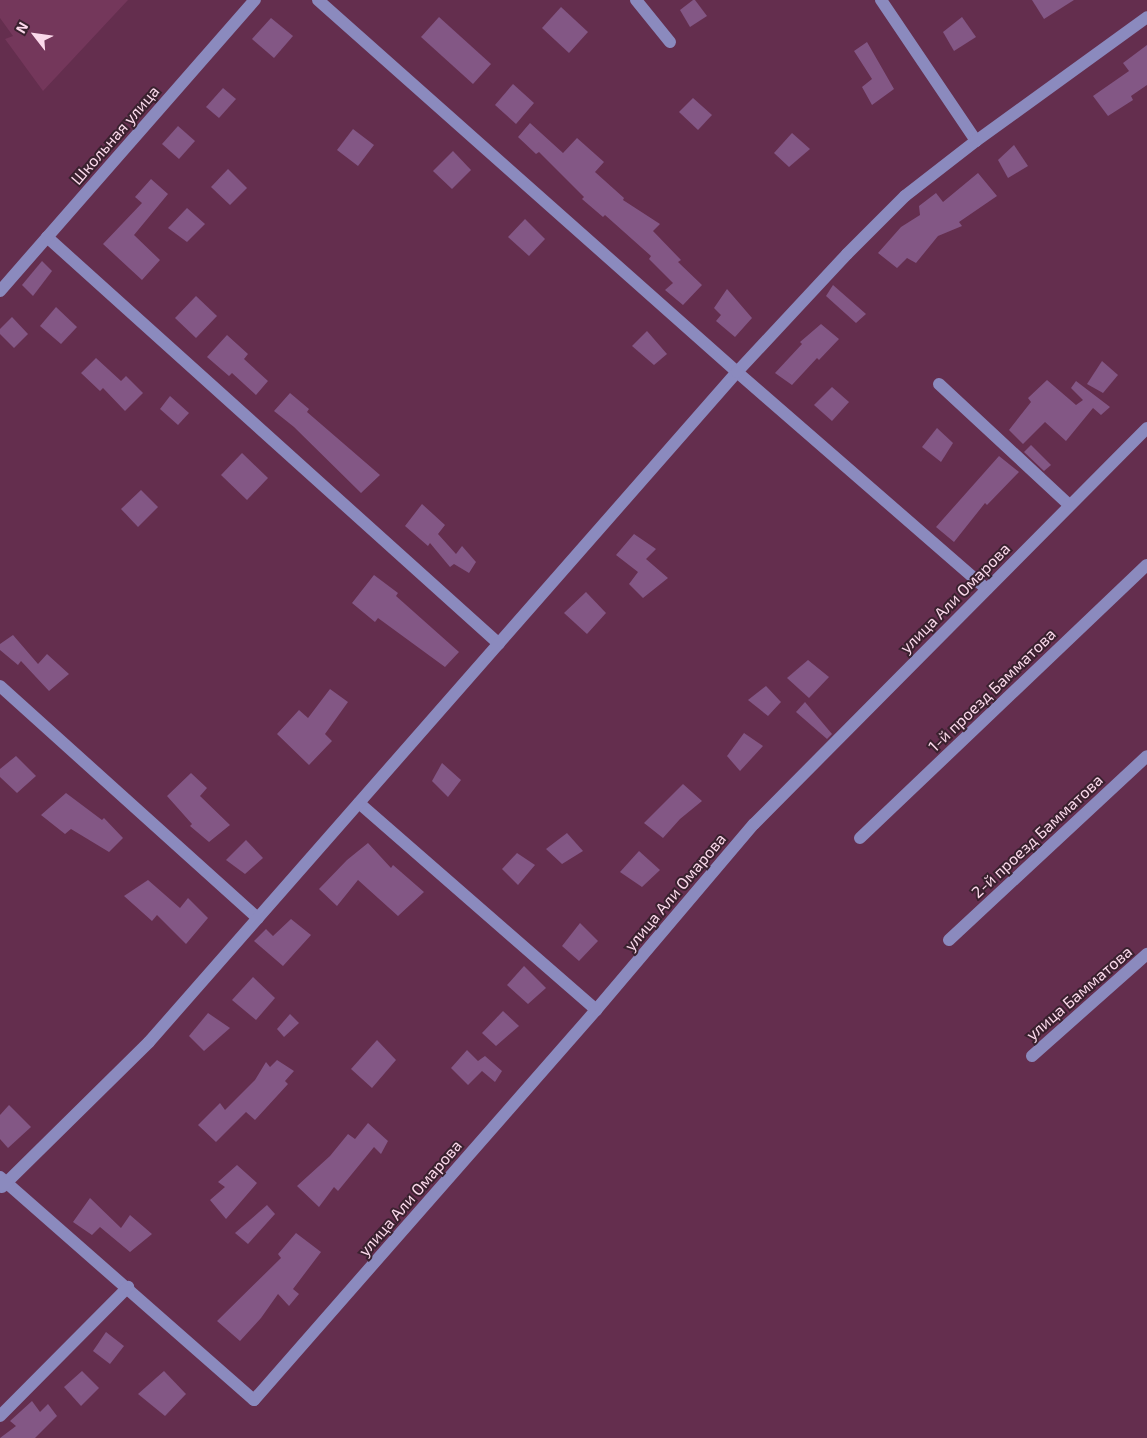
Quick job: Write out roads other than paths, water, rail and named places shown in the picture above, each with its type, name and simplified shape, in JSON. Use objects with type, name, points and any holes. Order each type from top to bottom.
[{"type":"street","name":"Школьная улица","points":[[0,291],[255,0]]},
{"type":"street","points":[[318,0],[737,372],[987,590]]},
{"type":"street","points":[[636,0],[670,42]]},
{"type":"street","points":[[881,0],[976,141]]},
{"type":"street","points":[[0,1416],[128,1287],[2,1183],[149,1042],[737,372],[904,196],[976,141],[1147,18]]},
{"type":"street","points":[[47,237],[500,644]]},
{"type":"street","points":[[939,384],[1069,505]]},
{"type":"street","name":"улица Али Омарова","points":[[128,1287],[254,1400],[596,1010],[754,824],[1147,428]]},
{"type":"street","name":"1-й проезд Бамматова","points":[[860,838],[1147,565]]},
{"type":"street","points":[[0,686],[258,918]]},
{"type":"street","name":"2-й проезд Бамматова","points":[[949,940],[1147,756]]},
{"type":"street","points":[[359,803],[596,1010]]},
{"type":"street","name":"улица Бамматова","points":[[1032,1056],[1147,954]]}]
